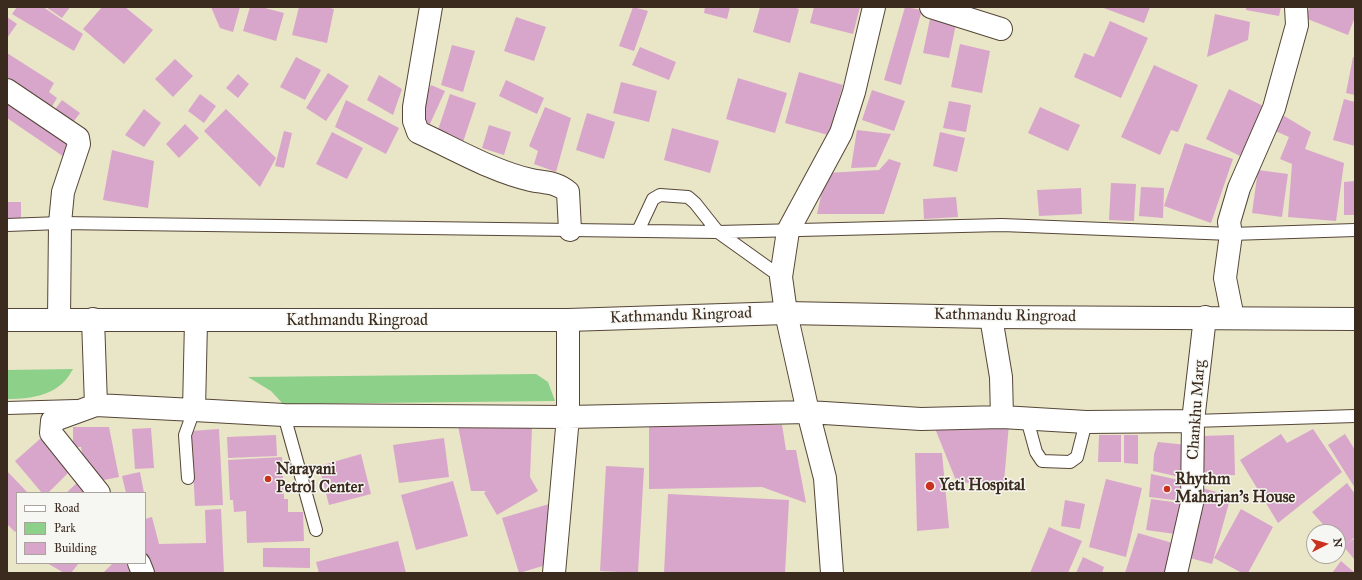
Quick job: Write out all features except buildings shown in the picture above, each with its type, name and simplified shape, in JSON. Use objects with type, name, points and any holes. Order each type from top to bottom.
[{"type":"main road","points":[[431,7],[414,107],[414,121],[418,132],[507,173],[531,180],[560,185],[568,192],[570,230]]},
{"type":"main road","points":[[832,573],[825,478],[808,412],[786,313],[781,277],[788,231],[841,132],[854,92],[874,7]]},
{"type":"main road","points":[[931,7],[1001,29]]},
{"type":"main road","points":[[1233,318],[1225,278],[1231,234],[1229,222],[1239,188],[1274,108],[1297,25],[1296,7]]},
{"type":"main road","points":[[7,90],[78,138],[78,149],[64,192],[60,223],[59,319]]},
{"type":"main road","name":"Kathmandu Ringroad","points":[[7,320],[568,320],[786,313],[991,317],[1355,319]]},
{"type":"main road","points":[[991,317],[1001,377],[1002,417]]},
{"type":"main road","name":"Chankhu Marg","points":[[1176,573],[1192,503],[1193,421],[1205,317]]},
{"type":"main road","points":[[93,319],[96,405]]},
{"type":"main road","points":[[554,573],[568,418],[568,320]]},
{"type":"main road","points":[[194,410],[196,321]]},
{"type":"main road","points":[[99,492],[51,433],[52,421],[96,405],[284,415],[568,418],[808,412],[921,419],[1002,417],[1086,422],[1193,421]]},
{"type":"lane","points":[[638,231],[654,199],[660,195],[688,197],[695,203],[718,232],[781,277]]},
{"type":"lane","points":[[7,225],[60,223],[718,232],[1002,225],[1231,234],[1355,230]]},
{"type":"lane","points":[[7,408],[96,405]]},
{"type":"lane","points":[[188,478],[185,435],[194,410]]},
{"type":"lane","points":[[284,415],[316,530]]},
{"type":"lane","points":[[1193,421],[1355,416]]},
{"type":"lane","points":[[1027,419],[1036,452],[1042,461],[1070,462],[1077,457],[1086,422]]},
{"type":"green space","points":[[73,369],[61,385],[45,394],[26,398],[7,399],[7,370]]},
{"type":"green space","points":[[536,374],[548,382],[555,401],[283,404],[271,391],[248,377]]},
{"type":"place","name":"Narayani Petrol Center","points":[[268,479]]},
{"type":"place","name":"Yeti Hospital","points":[[930,486]]},
{"type":"place","name":"Rhythm Maharjan's House","points":[[1167,489]]}]
